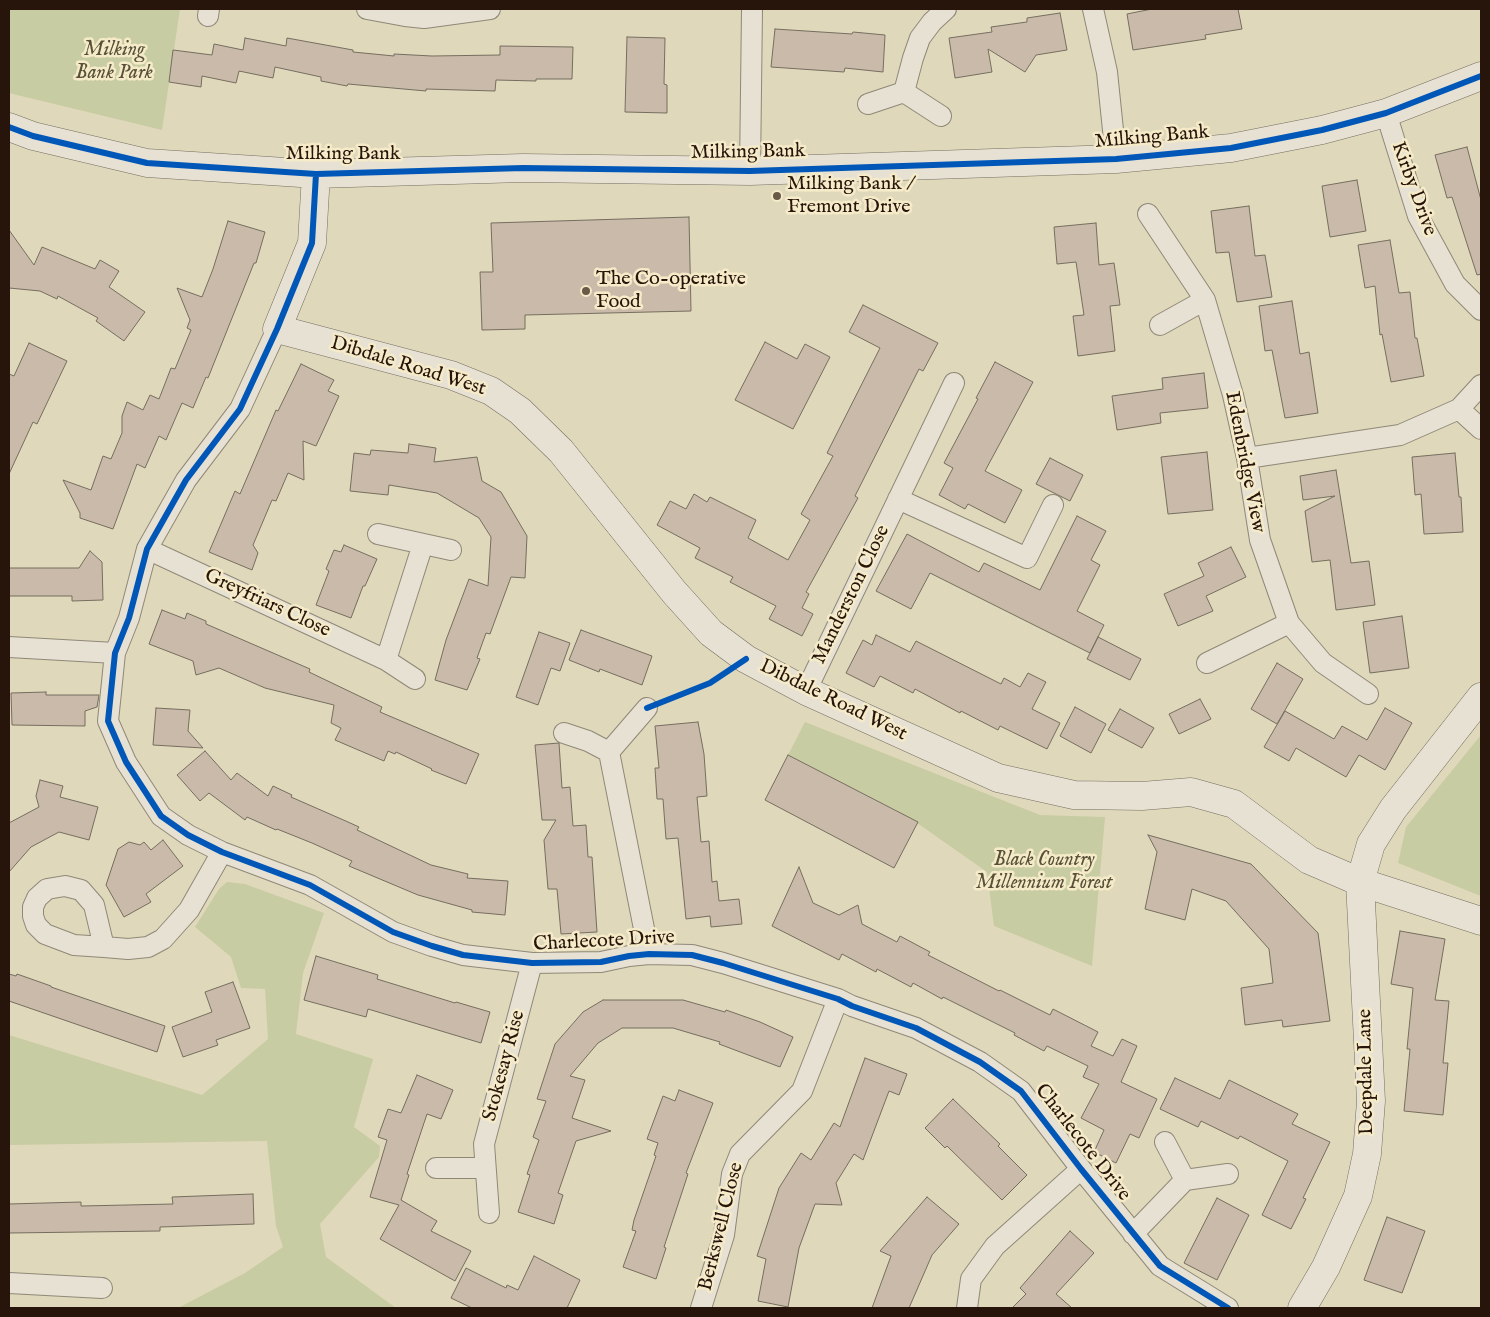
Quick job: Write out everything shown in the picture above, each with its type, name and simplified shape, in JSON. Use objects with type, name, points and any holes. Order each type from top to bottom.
[{"type":"street","points":[[367,9],[424,18],[490,9]]},
{"type":"street","points":[[750,171],[753,9]]},
{"type":"street","points":[[904,92],[920,38],[932,22],[946,9]]},
{"type":"street","points":[[1093,9],[1107,72],[1116,159]]},
{"type":"street","name":"Milking Bank","points":[[9,127],[32,136],[147,163],[316,174],[523,168],[750,171],[1116,159],[1231,148],[1322,130],[1386,113],[1481,76]]},
{"type":"street","points":[[868,104],[904,92]]},
{"type":"street","points":[[904,92],[941,116]]},
{"type":"street","name":"Kirby Drive","points":[[1386,113],[1418,216],[1455,284],[1481,310]]},
{"type":"street","points":[[277,329],[312,243],[316,174]]},
{"type":"street","name":"Edenbridge View","points":[[1148,214],[1205,300],[1233,395],[1247,458],[1260,540],[1289,622],[1323,663],[1368,694]]},
{"type":"street","points":[[1160,325],[1205,300]]},
{"type":"street","name":"Charlecote Drive","points":[[277,329],[240,409],[186,480],[147,549],[129,618],[115,653],[108,721],[126,762],[160,816],[188,835],[222,852],[310,885],[393,932],[432,946],[463,954],[532,964],[601,962],[649,954],[692,955],[838,998],[852,1006],[916,1028],[980,1062],[1021,1091],[1081,1169],[1160,1266],[1228,1308]]},
{"type":"street","name":"Dibdale Road West","points":[[277,329],[451,375],[491,391],[520,411],[561,451],[674,592],[711,634],[746,659],[806,691],[998,778],[1074,795],[1142,796],[1191,792],[1234,804],[1308,860],[1360,882],[1481,921]]},
{"type":"street","name":"Manderston Close","points":[[806,691],[954,383]]},
{"type":"street","points":[[1247,458],[1400,435],[1458,409],[1481,385]]},
{"type":"street","points":[[1458,409],[1481,429]]},
{"type":"street","points":[[898,499],[1027,558],[1053,505]]},
{"type":"street","points":[[378,534],[451,550]]},
{"type":"street","points":[[386,660],[423,544]]},
{"type":"street","name":"Greyfriars Close","points":[[147,549],[386,660],[415,679]]},
{"type":"street","points":[[1207,663],[1289,622]]},
{"type":"street","points":[[9,647],[115,653]]},
{"type":"street","points":[[1360,882],[1372,844],[1393,809],[1481,697]]},
{"type":"street","points":[[610,752],[647,708]]},
{"type":"street","points":[[564,733],[588,741],[610,752]]},
{"type":"street","points":[[610,752],[649,954]]},
{"type":"street","points":[[104,947],[128,949],[148,947],[163,939],[189,910],[222,852]]},
{"type":"street","name":"Deepdale Lane","points":[[1302,1308],[1326,1267],[1358,1196],[1367,1154],[1371,1101],[1360,882]]},
{"type":"street","name":"Stokesay Rise","points":[[488,1212],[484,1144],[532,964]]},
{"type":"street","name":"Berkswell Close","points":[[703,1308],[724,1235],[732,1174],[740,1154],[802,1091],[838,998]]},
{"type":"street","points":[[1166,1142],[1185,1180]]},
{"type":"street","points":[[436,1168],[485,1168]]},
{"type":"street","points":[[967,1308],[971,1278],[995,1246],[1081,1169]]},
{"type":"street","points":[[1133,1234],[1185,1180],[1228,1174]]},
{"type":"street","points":[[9,1283],[102,1288]]},
{"type":"green space","name":"Milking Bank Park","points":[[9,9],[180,9],[162,130],[9,93]]},
{"type":"green space","name":"Black Country Millennium Forest","points":[[805,722],[1040,815],[1105,817],[1092,966],[994,926],[987,872],[910,818],[788,755]]},
{"type":"green space","points":[[1481,735],[1481,896],[1398,863],[1406,827]]},
{"type":"green space","points":[[227,882],[245,884],[324,913],[303,973],[296,1034],[373,1059],[354,1127],[380,1146],[379,1157],[320,1224],[326,1257],[396,1308],[178,1308],[245,1273],[283,1247],[276,1226],[267,1141],[9,1145],[9,1035],[202,1095],[268,1039],[265,989],[241,988],[231,957],[195,927],[219,889]]},
{"type":"building","points":[[1152,9],[1238,9],[1242,29],[1205,35],[1206,39],[1133,50],[1127,14]]},
{"type":"building","points":[[1060,13],[1067,50],[1036,55],[1025,72],[988,49],[992,72],[955,78],[949,38],[992,32],[991,27],[1027,22],[1027,18]]},
{"type":"building","points":[[775,29],[885,35],[883,72],[845,68],[844,72],[771,67]]},
{"type":"building","points":[[627,37],[665,38],[664,84],[667,85],[667,113],[625,112]]},
{"type":"building","points":[[245,38],[286,46],[287,38],[353,50],[353,52],[394,56],[394,54],[432,56],[500,55],[500,46],[573,47],[572,79],[536,79],[536,81],[496,80],[495,91],[426,89],[426,91],[348,84],[347,86],[321,81],[321,77],[275,67],[273,78],[239,71],[236,83],[202,76],[201,87],[169,82],[173,50],[212,55],[214,44],[243,50]]},
{"type":"building","points":[[1467,147],[1481,200],[1481,274],[1477,275],[1452,197],[1447,198],[1435,155]]},
{"type":"building","points":[[1357,180],[1366,231],[1330,237],[1322,186]]},
{"type":"building","points":[[1249,206],[1255,256],[1265,255],[1272,297],[1237,302],[1229,252],[1216,253],[1211,211]]},
{"type":"building","name":"The Co-operative Food","points":[[689,217],[691,311],[525,315],[525,329],[482,330],[480,272],[493,272],[491,223]]},
{"type":"building","points":[[228,221],[265,232],[256,263],[254,263],[208,378],[206,377],[193,408],[182,403],[166,440],[159,436],[145,468],[137,464],[113,529],[80,518],[80,513],[63,480],[91,490],[103,456],[111,459],[122,433],[122,416],[127,402],[143,410],[150,395],[159,399],[171,368],[175,369],[191,330],[187,328],[190,320],[177,288],[202,297]]},
{"type":"building","points":[[1096,223],[1099,265],[1114,263],[1120,305],[1110,306],[1115,351],[1078,356],[1073,316],[1084,315],[1076,262],[1057,264],[1054,227]]},
{"type":"building","points":[[9,230],[34,265],[42,247],[95,269],[100,260],[119,271],[109,287],[145,312],[124,341],[96,321],[98,318],[58,296],[57,299],[40,291],[9,288]]},
{"type":"building","points":[[1390,240],[1399,293],[1410,292],[1415,338],[1417,338],[1424,376],[1391,382],[1382,334],[1380,335],[1375,286],[1365,288],[1358,245]]},
{"type":"building","points":[[1292,301],[1300,354],[1309,352],[1318,413],[1285,418],[1272,350],[1265,351],[1259,306]]},
{"type":"building","points":[[863,305],[938,343],[923,371],[919,369],[855,496],[858,498],[806,592],[809,594],[802,608],[813,614],[802,636],[769,619],[776,606],[730,582],[733,577],[695,558],[700,548],[657,525],[670,501],[686,509],[694,494],[707,502],[710,497],[756,520],[748,538],[788,560],[810,520],[801,514],[833,456],[827,453],[880,348],[849,332]]},
{"type":"building","points":[[765,342],[797,359],[805,344],[830,357],[793,429],[735,400]]},
{"type":"building","points":[[29,343],[67,361],[37,424],[33,422],[9,474],[9,374],[14,376]]},
{"type":"building","points":[[995,362],[1033,382],[985,471],[1022,490],[1005,523],[968,504],[965,509],[939,495],[953,468],[944,463],[978,399],[976,398]]},
{"type":"building","points":[[301,364],[334,380],[328,391],[339,396],[316,446],[303,441],[304,480],[288,473],[276,501],[272,500],[253,545],[258,553],[252,570],[209,552],[235,491],[240,494],[276,410],[278,411]]},
{"type":"building","points":[[1204,373],[1208,408],[1160,413],[1161,423],[1117,430],[1112,396],[1163,389],[1162,378]]},
{"type":"building","points":[[409,444],[436,448],[434,462],[477,457],[482,481],[501,492],[527,536],[525,578],[511,577],[490,634],[486,633],[477,658],[480,659],[467,690],[435,680],[446,640],[469,579],[488,586],[491,537],[479,518],[437,493],[389,485],[388,495],[350,491],[354,453],[370,455],[371,450],[408,453]]},
{"type":"building","points":[[1207,452],[1213,510],[1168,514],[1161,457]]},
{"type":"building","points":[[1455,453],[1459,497],[1461,497],[1463,532],[1424,534],[1421,494],[1415,495],[1412,457]]},
{"type":"building","points":[[1050,458],[1083,475],[1070,501],[1036,484]]},
{"type":"building","points":[[1336,470],[1351,563],[1369,561],[1375,605],[1336,610],[1330,560],[1312,562],[1305,511],[1335,496],[1303,500],[1300,476]]},
{"type":"building","points":[[1077,516],[1106,531],[1091,560],[1100,565],[1077,611],[1104,625],[1090,653],[930,573],[911,609],[876,591],[907,534],[979,572],[984,563],[1040,590]]},
{"type":"building","points":[[344,545],[377,559],[365,586],[363,586],[351,618],[316,605],[329,571],[326,569],[334,550],[341,552]]},
{"type":"building","points":[[1231,547],[1246,577],[1206,596],[1213,611],[1178,626],[1164,594],[1204,576],[1198,563]]},
{"type":"building","points":[[90,551],[102,562],[103,600],[72,601],[72,596],[9,596],[9,568],[79,568]]},
{"type":"building","points":[[162,610],[185,619],[187,613],[206,621],[206,624],[310,669],[309,672],[382,707],[380,712],[479,754],[466,784],[431,770],[396,752],[395,754],[388,751],[384,761],[335,740],[341,728],[331,723],[334,705],[265,688],[219,668],[196,675],[193,661],[149,644]]},
{"type":"building","points":[[1402,616],[1409,668],[1370,673],[1363,622]]},
{"type":"building","points":[[581,630],[652,656],[642,685],[600,669],[599,672],[569,660]]},
{"type":"building","points":[[539,632],[570,643],[560,671],[551,668],[538,705],[516,697]]},
{"type":"building","points":[[876,635],[910,652],[916,641],[1001,684],[1004,678],[1020,687],[1028,673],[1046,682],[1032,709],[1060,723],[1047,749],[1000,726],[998,730],[961,711],[960,713],[915,689],[913,693],[880,676],[874,687],[846,673],[863,640],[872,645]]},
{"type":"building","points":[[1098,637],[1141,659],[1130,680],[1087,659]]},
{"type":"building","points":[[1277,663],[1303,679],[1277,724],[1251,709]]},
{"type":"building","points":[[46,692],[46,695],[99,695],[97,707],[85,711],[85,726],[12,725],[11,693]]},
{"type":"building","points":[[1200,699],[1211,719],[1179,734],[1169,714]]},
{"type":"building","points":[[1075,707],[1106,724],[1091,753],[1060,736]]},
{"type":"building","points":[[156,708],[190,710],[188,731],[203,748],[153,745]]},
{"type":"building","points":[[1385,708],[1412,723],[1385,770],[1359,755],[1346,777],[1296,748],[1289,761],[1264,747],[1285,711],[1334,739],[1342,726],[1367,740]]},
{"type":"building","points":[[1120,709],[1154,728],[1142,748],[1108,730]]},
{"type":"building","points":[[698,722],[704,754],[707,796],[697,797],[701,842],[709,841],[712,882],[717,881],[719,901],[739,899],[742,924],[711,927],[710,916],[686,919],[678,838],[666,839],[663,799],[657,799],[655,768],[659,768],[655,726]]},
{"type":"building","points":[[559,743],[562,788],[570,787],[573,826],[586,825],[588,857],[592,857],[597,932],[561,934],[557,889],[548,889],[544,840],[556,820],[542,820],[535,745]]},
{"type":"building","points":[[205,751],[231,780],[237,773],[268,796],[273,786],[292,795],[291,797],[359,827],[357,830],[431,865],[468,874],[467,878],[508,881],[505,915],[472,912],[472,910],[418,895],[349,866],[352,861],[312,843],[247,817],[245,820],[209,793],[200,801],[177,775]]},
{"type":"building","points":[[788,755],[918,822],[894,868],[765,800]]},
{"type":"building","points":[[40,780],[63,786],[60,797],[98,807],[89,840],[59,832],[31,847],[9,872],[9,823],[39,807],[36,796]]},
{"type":"building","points":[[1148,835],[1251,864],[1318,933],[1330,1021],[1283,1027],[1282,1020],[1245,1025],[1241,988],[1273,983],[1269,949],[1226,901],[1192,889],[1185,920],[1145,909],[1157,852]]},
{"type":"building","points":[[163,840],[183,866],[146,894],[151,902],[124,917],[106,885],[118,849],[129,842],[140,845],[144,842],[151,850]]},
{"type":"building","points":[[799,867],[813,903],[839,915],[858,905],[862,924],[897,942],[900,936],[930,952],[928,955],[999,991],[1050,1015],[1053,1009],[1098,1032],[1091,1046],[1113,1056],[1122,1039],[1137,1046],[1121,1082],[1157,1099],[1139,1138],[1130,1134],[1116,1163],[1094,1152],[1104,1130],[1081,1118],[1099,1084],[1083,1077],[1088,1066],[1047,1046],[1044,1051],[1014,1035],[1015,1033],[943,997],[942,999],[913,983],[911,987],[877,969],[876,972],[842,954],[839,960],[772,926]]},
{"type":"building","points":[[1400,931],[1445,939],[1435,1000],[1449,1001],[1443,1063],[1448,1063],[1443,1115],[1404,1111],[1410,1049],[1407,1049],[1413,988],[1391,984]]},
{"type":"building","points":[[316,956],[378,975],[377,979],[490,1012],[481,1043],[368,1009],[366,1017],[304,1000]]},
{"type":"building","points":[[9,974],[16,976],[17,974],[165,1026],[157,1052],[9,1001]]},
{"type":"building","points":[[233,982],[250,1028],[216,1040],[218,1045],[183,1057],[172,1027],[212,1012],[205,992]]},
{"type":"building","points":[[603,1000],[683,1000],[725,1012],[726,1010],[760,1022],[793,1037],[780,1067],[719,1044],[720,1042],[673,1028],[622,1028],[598,1043],[570,1076],[585,1080],[572,1118],[611,1131],[576,1141],[558,1193],[563,1195],[554,1224],[518,1212],[530,1175],[527,1174],[539,1140],[533,1137],[546,1101],[537,1099],[555,1044],[583,1012]]},
{"type":"building","points":[[865,1058],[907,1074],[899,1095],[889,1091],[863,1160],[854,1154],[836,1183],[842,1205],[815,1204],[799,1248],[788,1307],[758,1301],[766,1259],[757,1256],[779,1188],[801,1153],[811,1160],[834,1123],[840,1127]]},
{"type":"building","points":[[417,1075],[453,1090],[441,1119],[427,1114],[407,1174],[409,1175],[401,1200],[437,1221],[431,1231],[471,1251],[455,1281],[380,1239],[399,1205],[370,1197],[387,1140],[378,1137],[388,1109],[401,1113]]},
{"type":"building","points":[[1175,1078],[1220,1099],[1229,1080],[1298,1114],[1292,1124],[1330,1142],[1303,1198],[1306,1199],[1291,1229],[1262,1215],[1288,1161],[1240,1136],[1238,1139],[1201,1121],[1198,1127],[1160,1109]]},
{"type":"building","points":[[679,1090],[713,1103],[686,1173],[688,1174],[664,1247],[666,1248],[656,1279],[623,1267],[636,1231],[632,1230],[634,1220],[656,1156],[654,1155],[658,1143],[647,1139],[663,1096],[675,1101]]},
{"type":"building","points":[[953,1099],[1000,1144],[998,1146],[1027,1175],[1002,1200],[947,1146],[945,1148],[925,1128]]},
{"type":"building","points":[[253,1194],[254,1224],[160,1227],[160,1231],[9,1233],[9,1204],[81,1202],[81,1206],[173,1204],[172,1197]]},
{"type":"building","points":[[927,1197],[959,1224],[932,1255],[909,1308],[872,1308],[891,1256],[880,1251]]},
{"type":"building","points":[[1217,1198],[1249,1215],[1217,1280],[1184,1263]]},
{"type":"building","points":[[1387,1217],[1425,1231],[1402,1293],[1364,1280]]},
{"type":"building","points":[[1070,1231],[1094,1253],[1056,1294],[1072,1308],[1012,1308],[1026,1294],[1020,1288]]},
{"type":"building","points":[[534,1256],[580,1280],[567,1308],[472,1308],[451,1298],[466,1268],[506,1288],[507,1285],[518,1290]]},
{"type":"cycle path","points":[[9,127],[33,136],[147,163],[316,174],[523,168],[750,171],[1116,159],[1231,148],[1322,130],[1386,113],[1481,76]]},
{"type":"cycle path","points":[[316,174],[312,243],[277,329],[240,409],[186,480],[147,549],[129,618],[115,653],[108,721],[126,762],[161,816],[188,835],[222,852],[310,885],[393,932],[463,955],[532,963],[601,962],[649,954],[692,955],[838,999],[852,1006],[916,1028],[980,1062],[1021,1091],[1081,1169],[1160,1266],[1228,1308]]},
{"type":"cycle path","points":[[647,708],[710,683],[746,659]]},
{"type":"place","name":"Milking Bank / Fremont Drive","points":[[777,196]]},
{"type":"place","name":"The Co-operative Food","points":[[586,291]]}]
